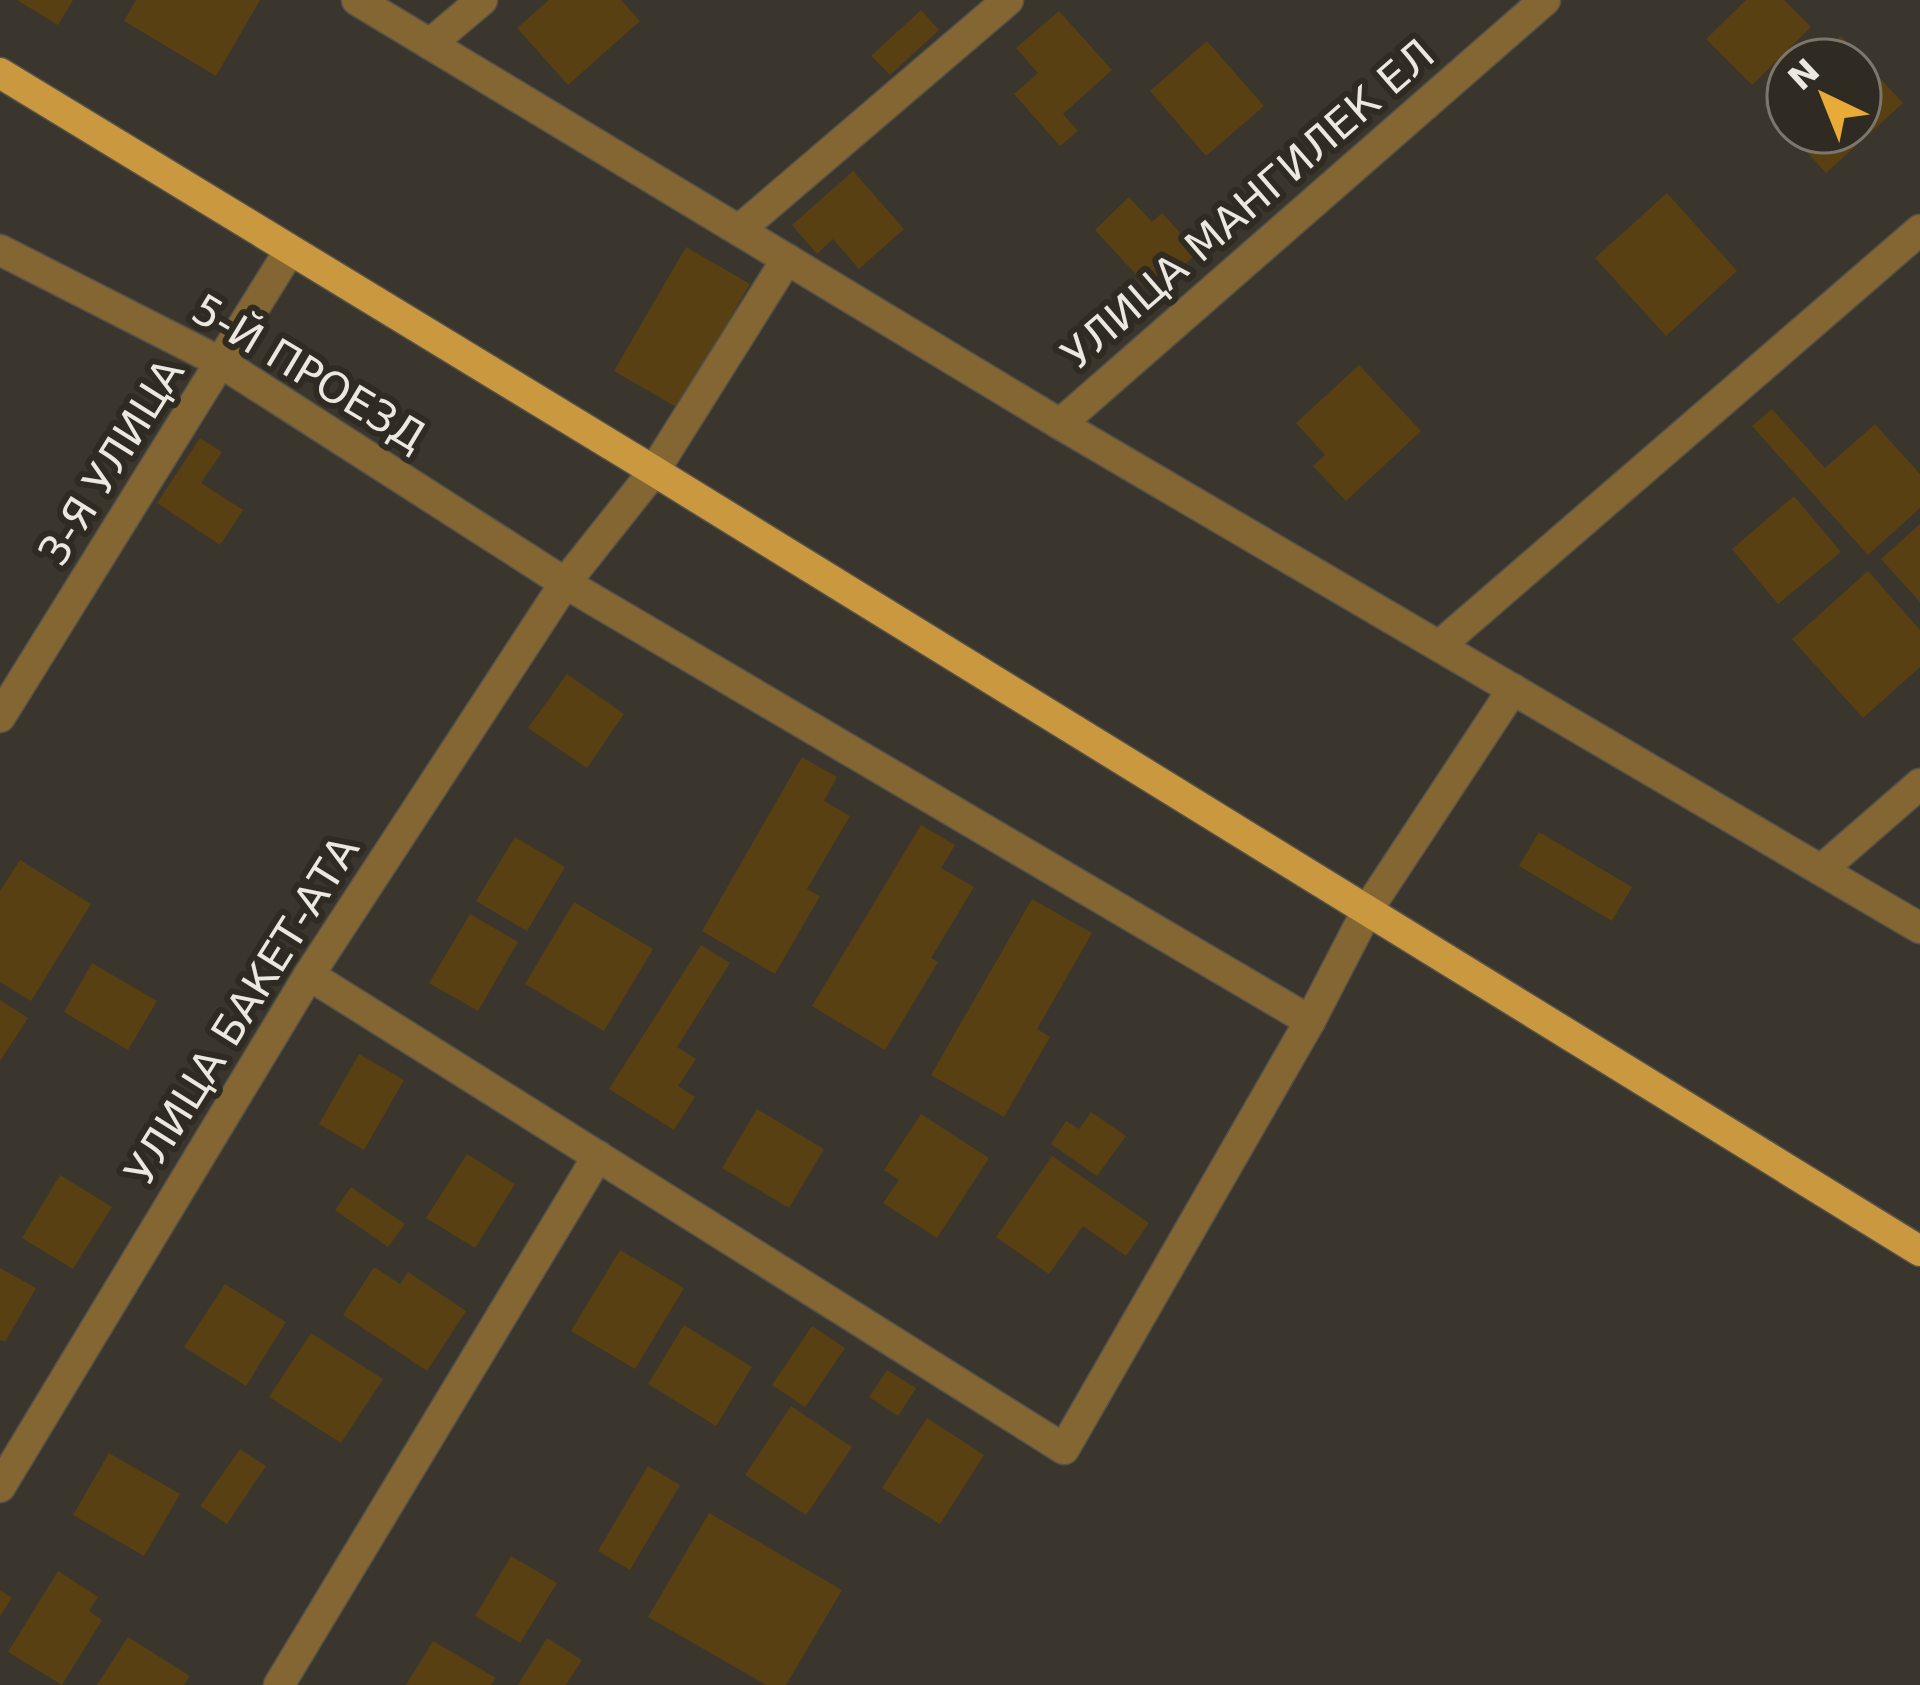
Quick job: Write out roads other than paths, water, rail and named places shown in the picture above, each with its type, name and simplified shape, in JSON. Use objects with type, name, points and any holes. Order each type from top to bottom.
[{"type":"main road","points":[[0,73],[654,470],[1920,1251]]},
{"type":"street","points":[[357,0],[1060,424],[1920,928]]},
{"type":"street","points":[[430,44],[482,0]]},
{"type":"street","points":[[739,230],[1008,0]]},
{"type":"street","name":"УЛИЦА МАНГИЛЕК ЕЛ","points":[[1060,424],[1545,0]]},
{"type":"street","points":[[1439,646],[1920,230]]},
{"type":"street","name":"5-Й ПРОЕЗД","points":[[0,250],[222,364],[565,583],[1310,1021]]},
{"type":"street","name":"3-Я УЛИЦА","points":[[0,716],[290,250]]},
{"type":"street","name":"УЛИЦА БАКЕТ-АТА","points":[[0,1487],[310,975],[565,583],[654,470],[787,259]]},
{"type":"street","points":[[310,975],[1064,1449],[1310,1021],[1368,909],[1513,689]]},
{"type":"street","points":[[1821,870],[1920,784]]},
{"type":"street","points":[[279,1685],[598,1156]]}]
